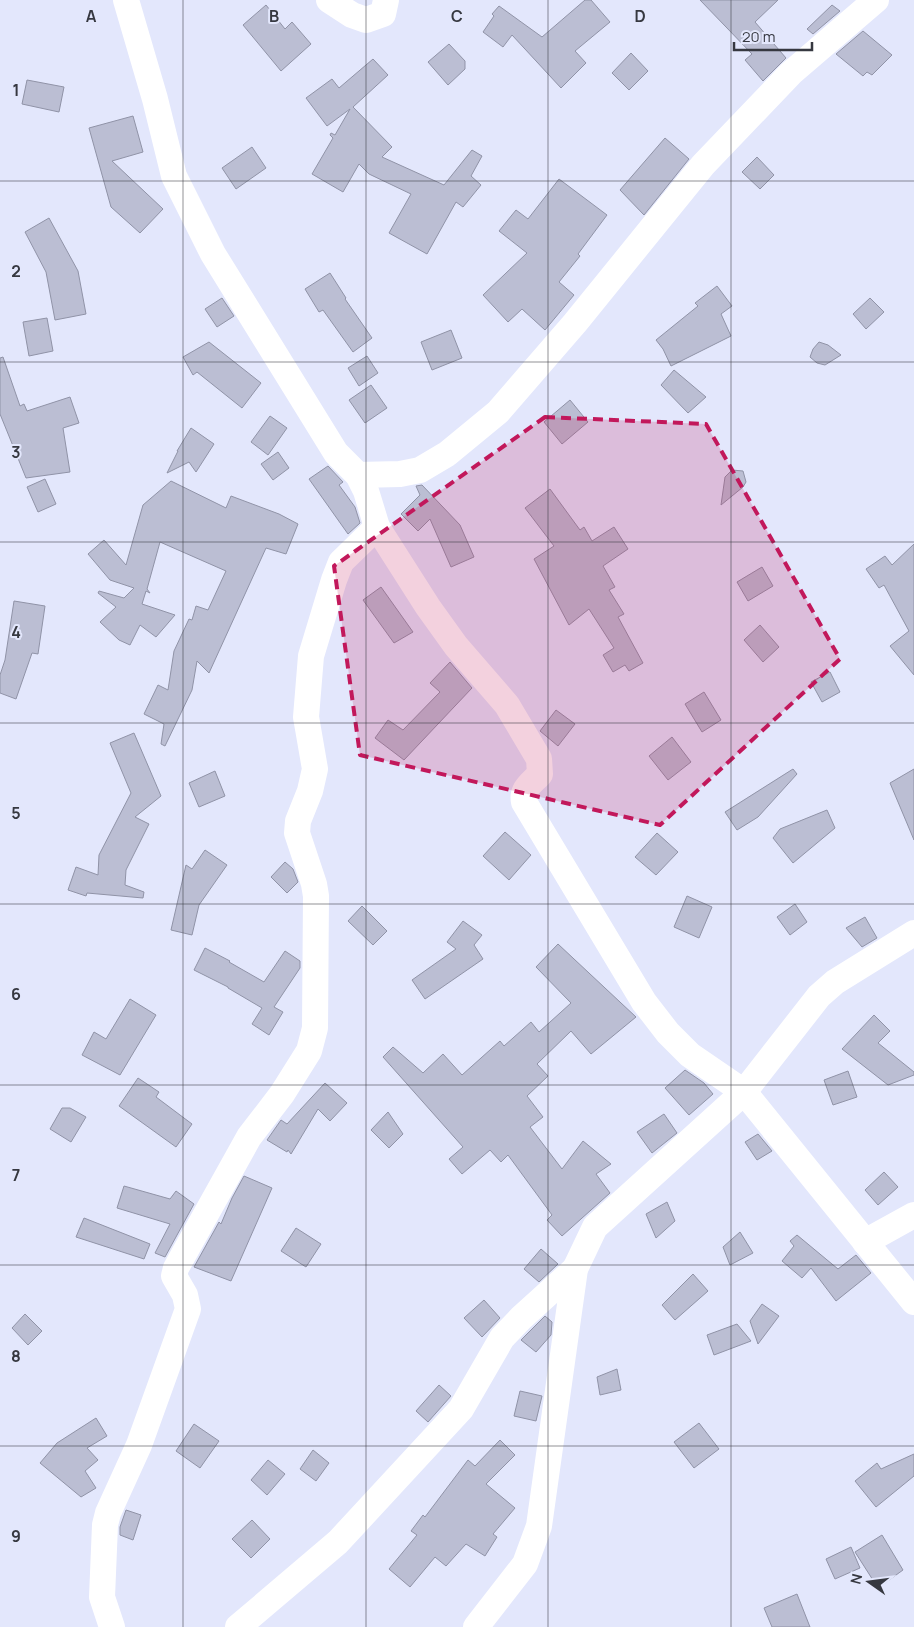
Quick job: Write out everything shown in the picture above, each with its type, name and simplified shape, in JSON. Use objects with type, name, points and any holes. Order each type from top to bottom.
[{"type":"street","points":[[126,0],[155,99],[174,176],[213,254],[336,454],[358,475],[366,491],[377,527],[428,607],[456,646],[508,705],[539,759],[540,774],[525,789],[523,795],[524,802],[644,1002],[668,1033],[690,1055],[744,1092],[914,1302]]},
{"type":"street","points":[[329,0],[352,15],[366,20],[383,14],[386,0]]},
{"type":"street","points":[[358,475],[400,474],[420,470],[447,454],[498,412],[580,316],[703,165],[791,73],[876,0]]},
{"type":"street","points":[[112,1627],[102,1597],[104,1525],[139,1445],[188,1309],[184,1295],[174,1276],[176,1268],[249,1136],[282,1094],[310,1051],[315,1028],[316,896],[314,884],[297,833],[298,821],[310,790],[315,769],[306,717],[311,656],[341,562],[377,527]]},
{"type":"street","points":[[476,1627],[525,1564],[538,1526],[575,1269],[595,1227],[744,1092],[819,996],[835,982],[914,933]]},
{"type":"street","points":[[865,1242],[914,1215]]},
{"type":"street","points":[[238,1627],[344,1535],[461,1410],[502,1338],[520,1318],[575,1269]]},
{"type":"highlighted area","points":[[545,417],[706,424],[840,659],[660,825],[360,755],[334,566]]},
{"type":"building","points":[[585,0],[591,0],[610,22],[575,51],[586,63],[561,88],[512,35],[503,47],[483,32],[494,16],[492,14],[499,6],[542,37]]},
{"type":"building","points":[[700,0],[778,0],[755,22],[786,58],[763,81],[745,60],[752,54]]},
{"type":"building","points":[[266,5],[285,29],[292,22],[311,44],[281,71],[243,25]]},
{"type":"building","points":[[832,5],[840,11],[813,34],[807,29]]},
{"type":"building","points":[[863,31],[892,55],[872,75],[867,72],[863,76],[836,54]]},
{"type":"building","points":[[449,44],[465,61],[465,69],[448,85],[428,62]]},
{"type":"building","points":[[631,53],[648,71],[629,90],[612,73]]},
{"type":"building","points":[[373,59],[388,75],[353,107],[392,147],[382,157],[444,185],[472,150],[482,156],[471,176],[481,185],[463,207],[456,202],[427,254],[389,233],[411,194],[369,174],[359,164],[343,192],[312,174],[333,138],[330,135],[331,133],[335,135],[350,109],[327,126],[306,98],[332,79],[339,88]]},
{"type":"building","points":[[27,80],[64,87],[59,112],[22,104]]},
{"type":"building","points":[[133,116],[143,152],[112,161],[163,209],[140,233],[111,207],[89,128]]},
{"type":"building","points":[[665,138],[689,159],[644,215],[620,190]]},
{"type":"building","points":[[252,147],[266,168],[236,189],[222,168]]},
{"type":"building","points":[[757,157],[774,175],[760,189],[742,172]]},
{"type":"building","points":[[559,179],[607,215],[578,254],[580,256],[559,282],[574,295],[545,330],[522,309],[508,322],[483,295],[527,253],[499,231],[516,210],[528,219]]},
{"type":"building","points":[[49,218],[78,271],[86,314],[55,320],[46,272],[25,232]]},
{"type":"building","points":[[330,273],[345,299],[372,338],[353,352],[323,310],[319,312],[305,289]]},
{"type":"building","points":[[717,286],[732,306],[721,314],[731,336],[671,366],[663,349],[656,340],[698,306],[695,303]]},
{"type":"building","points":[[222,298],[234,316],[217,327],[205,309]]},
{"type":"building","points":[[870,298],[884,312],[866,329],[853,314]]},
{"type":"building","points":[[47,318],[53,351],[29,356],[23,322]]},
{"type":"building","points":[[451,330],[462,358],[432,370],[421,342]]},
{"type":"building","points":[[209,342],[261,383],[242,408],[197,372],[193,375],[183,357]]},
{"type":"building","points":[[819,342],[828,345],[841,355],[825,365],[817,363],[810,357],[813,349]]},
{"type":"building","points":[[367,356],[378,373],[359,386],[348,368]]},
{"type":"building","points":[[3,357],[20,406],[24,404],[27,411],[70,397],[79,423],[63,428],[70,472],[26,478],[0,414],[0,358]]},
{"type":"building","points":[[674,370],[706,397],[688,413],[661,385]]},
{"type":"building","points":[[371,385],[387,408],[365,423],[349,400]]},
{"type":"building","points":[[570,400],[588,422],[562,444],[544,422]]},
{"type":"building","points":[[270,416],[287,428],[268,455],[251,442]]},
{"type":"building","points":[[191,428],[214,444],[196,472],[189,462],[167,473],[177,451]]},
{"type":"building","points":[[278,452],[289,468],[273,480],[261,464]]},
{"type":"building","points":[[328,466],[343,482],[339,485],[355,507],[360,523],[348,534],[309,479]]},
{"type":"building","points":[[732,470],[743,471],[746,482],[743,487],[721,505],[725,477]]},
{"type":"building","points":[[45,479],[56,504],[38,512],[27,487]]},
{"type":"building","points":[[171,481],[226,508],[231,496],[279,514],[298,524],[286,554],[266,548],[209,673],[197,661],[192,690],[165,746],[161,744],[164,724],[144,714],[158,685],[168,690],[174,651],[189,619],[192,620],[196,606],[208,610],[226,571],[160,542],[147,589],[150,593],[146,591],[142,604],[175,615],[156,637],[140,625],[130,645],[119,640],[100,622],[116,607],[98,593],[99,591],[124,598],[134,588],[110,580],[88,554],[104,540],[126,565],[143,505]]},
{"type":"building","points":[[422,485],[460,525],[474,557],[451,567],[430,519],[418,531],[401,514],[420,495],[416,486]]},
{"type":"building","points":[[550,489],[580,530],[584,527],[592,541],[614,527],[628,549],[603,566],[615,587],[609,590],[624,614],[618,617],[643,663],[629,671],[625,665],[613,672],[603,655],[614,648],[589,609],[569,625],[534,559],[554,546],[525,508]]},
{"type":"building","points":[[914,544],[914,675],[890,646],[909,631],[884,585],[879,588],[866,569],[885,556],[892,565]]},
{"type":"building","points":[[762,567],[773,586],[748,601],[737,582]]},
{"type":"building","points":[[381,587],[413,632],[394,643],[363,600]]},
{"type":"building","points":[[14,601],[45,606],[38,654],[32,653],[16,699],[0,693],[0,675],[5,660]]},
{"type":"building","points":[[760,625],[779,647],[763,662],[744,640]]},
{"type":"building","points":[[450,662],[472,688],[404,760],[375,738],[388,720],[403,730],[440,692],[430,683]]},
{"type":"building","points":[[830,672],[840,692],[822,702],[811,682]]},
{"type":"building","points":[[704,692],[721,720],[702,732],[685,704]]},
{"type":"building","points":[[556,710],[575,724],[558,746],[540,731]]},
{"type":"building","points":[[134,733],[161,796],[135,817],[149,824],[126,870],[125,885],[144,892],[143,898],[87,893],[86,896],[68,890],[76,867],[98,875],[99,855],[131,793],[110,743]]},
{"type":"building","points":[[672,737],[691,762],[668,780],[649,756]]},
{"type":"building","points":[[793,769],[797,774],[758,817],[737,830],[725,812]]},
{"type":"building","points":[[914,769],[914,840],[890,783]]},
{"type":"building","points":[[215,771],[225,796],[199,807],[189,783]]},
{"type":"building","points":[[827,810],[835,828],[793,863],[773,838],[780,829]]},
{"type":"building","points":[[505,832],[531,855],[509,880],[483,856]]},
{"type":"building","points":[[657,833],[678,852],[656,875],[635,857]]},
{"type":"building","points":[[205,850],[227,865],[199,905],[192,935],[171,930],[186,865],[192,869]]},
{"type":"building","points":[[285,862],[293,869],[298,882],[287,893],[271,877]]},
{"type":"building","points":[[687,896],[712,907],[699,938],[674,927]]},
{"type":"building","points":[[795,904],[807,922],[790,935],[777,917]]},
{"type":"building","points":[[362,906],[387,931],[373,945],[348,921]]},
{"type":"building","points":[[865,917],[877,938],[862,947],[846,928]]},
{"type":"building","points":[[463,921],[482,935],[474,945],[483,959],[425,999],[412,980],[456,949],[447,942]]},
{"type":"building","points":[[558,944],[636,1017],[591,1054],[571,1031],[537,1064],[548,1076],[527,1096],[543,1117],[530,1127],[562,1169],[583,1141],[611,1164],[596,1174],[610,1193],[562,1236],[547,1220],[552,1215],[508,1155],[501,1162],[490,1150],[462,1174],[449,1159],[463,1147],[383,1057],[393,1047],[423,1073],[443,1054],[462,1075],[500,1041],[504,1046],[531,1022],[539,1032],[571,1003],[536,967]]},
{"type":"building","points":[[205,948],[264,982],[285,951],[300,961],[300,968],[274,1007],[283,1012],[269,1035],[252,1024],[262,1008],[228,987],[194,970]]},
{"type":"building","points":[[130,999],[156,1015],[120,1075],[82,1055],[94,1032],[106,1039]]},
{"type":"building","points":[[874,1015],[890,1031],[878,1043],[914,1072],[914,1075],[888,1085],[842,1049]]},
{"type":"building","points":[[685,1070],[704,1083],[713,1094],[689,1115],[665,1088]]},
{"type":"building","points":[[848,1071],[857,1097],[833,1105],[824,1080]]},
{"type":"building","points":[[138,1078],[159,1092],[156,1097],[192,1124],[176,1147],[119,1106]]},
{"type":"building","points":[[325,1083],[347,1103],[330,1121],[318,1109],[291,1154],[288,1150],[287,1152],[267,1140],[281,1120],[287,1124]]},
{"type":"building","points":[[62,1108],[70,1108],[86,1117],[71,1142],[50,1129]]},
{"type":"building","points":[[388,1112],[403,1134],[389,1148],[371,1130]]},
{"type":"building","points":[[664,1114],[677,1133],[652,1153],[637,1132]]},
{"type":"building","points":[[758,1134],[772,1151],[757,1160],[745,1142]]},
{"type":"building","points":[[884,1172],[898,1187],[878,1205],[865,1190]]},
{"type":"building","points":[[244,1176],[272,1188],[231,1281],[194,1267],[219,1222],[221,1224]]},
{"type":"building","points":[[124,1186],[170,1199],[176,1191],[194,1204],[165,1257],[155,1253],[170,1224],[117,1208]]},
{"type":"building","points":[[667,1202],[675,1221],[656,1238],[646,1214]]},
{"type":"building","points":[[84,1218],[150,1244],[144,1259],[76,1237]]},
{"type":"building","points":[[296,1228],[321,1244],[306,1267],[281,1251]]},
{"type":"building","points":[[740,1232],[753,1253],[730,1265],[723,1247]]},
{"type":"building","points":[[797,1235],[838,1269],[856,1255],[871,1273],[836,1301],[811,1268],[802,1278],[782,1261],[794,1246],[790,1241]]},
{"type":"building","points":[[541,1249],[558,1264],[539,1282],[524,1269]]},
{"type":"building","points":[[693,1274],[708,1291],[675,1320],[662,1305]]},
{"type":"building","points":[[484,1300],[500,1318],[482,1337],[464,1318]]},
{"type":"building","points":[[762,1304],[779,1316],[758,1344],[750,1321]]},
{"type":"building","points":[[25,1314],[42,1331],[28,1345],[12,1328]]},
{"type":"building","points":[[545,1316],[552,1322],[551,1335],[536,1352],[521,1340]]},
{"type":"building","points":[[737,1324],[751,1341],[714,1355],[707,1335]]},
{"type":"building","points":[[617,1369],[621,1390],[600,1395],[597,1377]]},
{"type":"building","points":[[439,1385],[451,1396],[428,1422],[416,1411]]},
{"type":"building","points":[[520,1391],[542,1396],[536,1421],[514,1416]]},
{"type":"building","points":[[96,1418],[107,1436],[87,1448],[98,1460],[85,1471],[96,1488],[81,1497],[40,1463],[57,1443]]},
{"type":"building","points":[[699,1423],[719,1449],[694,1468],[674,1442]]},
{"type":"building","points":[[194,1424],[219,1441],[200,1468],[176,1451]]},
{"type":"building","points":[[500,1440],[515,1455],[486,1484],[515,1508],[493,1534],[497,1537],[485,1556],[466,1544],[446,1566],[435,1557],[410,1587],[389,1569],[417,1535],[411,1531],[423,1515],[425,1517],[468,1460],[475,1466]]},
{"type":"building","points":[[313,1450],[329,1463],[316,1481],[300,1469]]},
{"type":"building","points":[[914,1454],[914,1476],[876,1507],[855,1481],[877,1463],[881,1469]]},
{"type":"building","points":[[268,1460],[285,1474],[267,1495],[251,1480]]},
{"type":"building","points":[[126,1510],[141,1515],[133,1540],[120,1535],[120,1527]]},
{"type":"building","points":[[252,1520],[270,1539],[251,1558],[232,1539]]},
{"type":"building","points":[[882,1535],[903,1570],[878,1588],[855,1552]]},
{"type":"building","points":[[851,1547],[860,1568],[835,1579],[826,1559]]},
{"type":"building","points":[[797,1594],[810,1627],[772,1627],[764,1608]]}]
